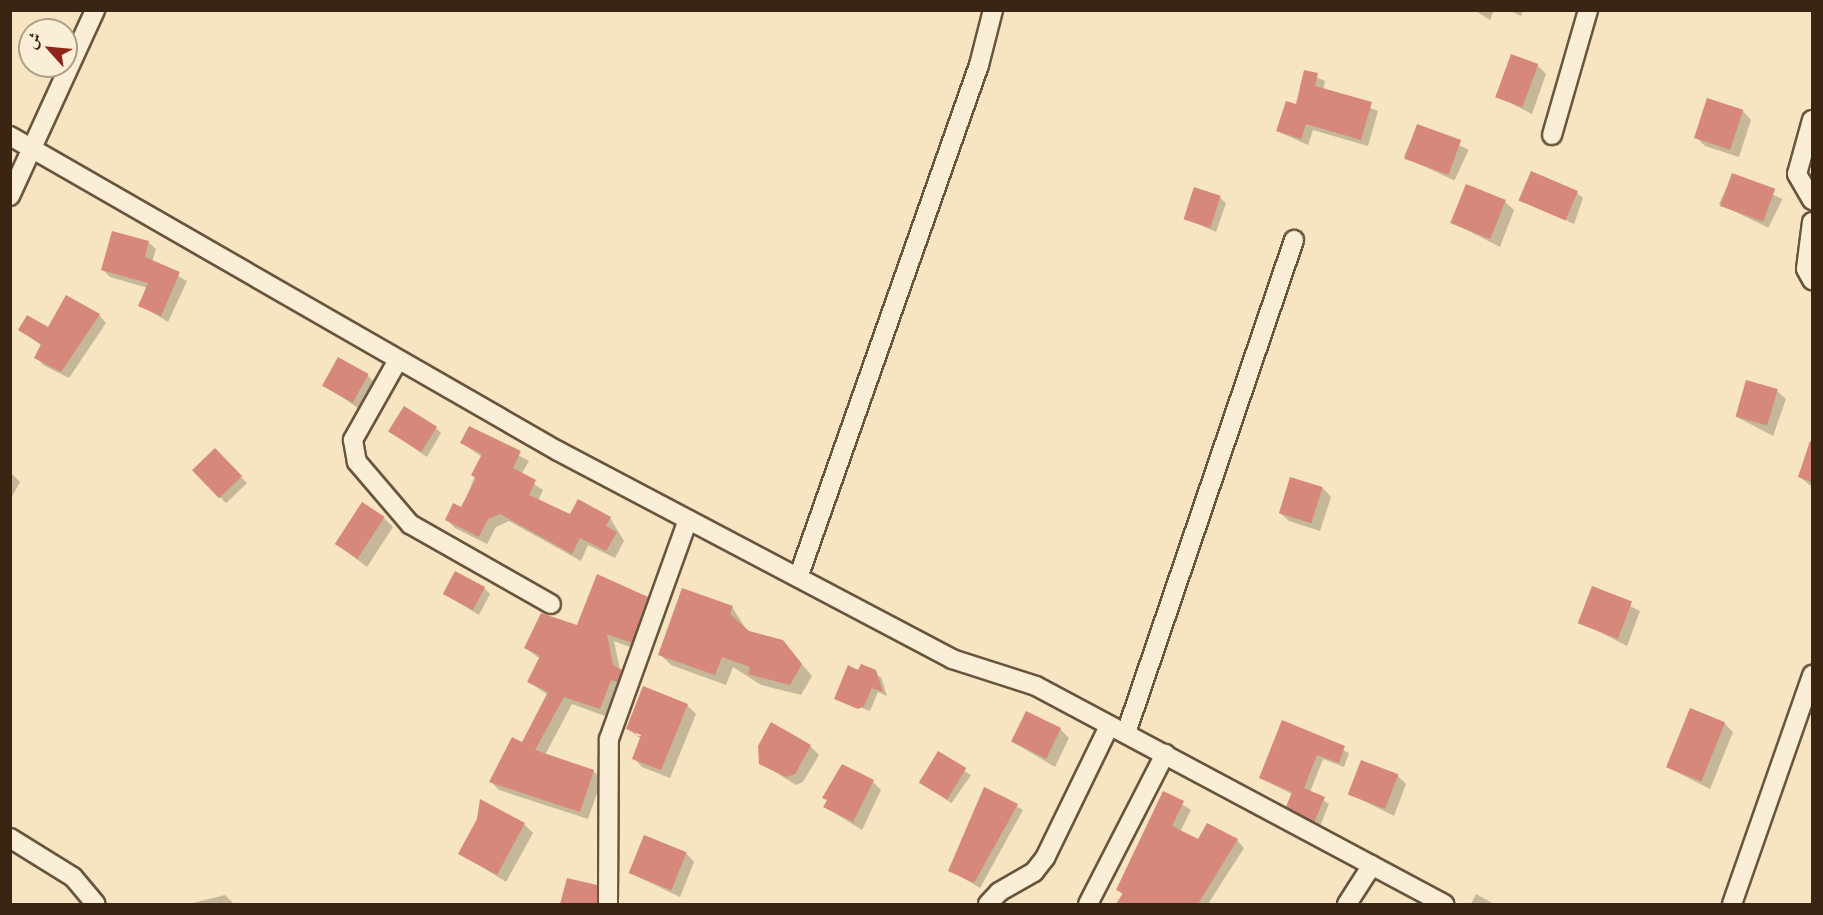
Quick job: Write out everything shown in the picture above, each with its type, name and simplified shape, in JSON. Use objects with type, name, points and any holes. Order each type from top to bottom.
[{"type":"street","points":[[10,196],[33,151],[95,10]]},
{"type":"street","points":[[799,575],[979,65],[993,10]]},
{"type":"street","points":[[1552,135],[1588,10]]},
{"type":"street","points":[[1812,120],[1797,174],[1812,200]]},
{"type":"street","points":[[10,136],[398,360],[688,520],[799,575],[952,659],[1036,686],[1444,904]]},
{"type":"street","points":[[1812,222],[1806,269],[1812,280]]},
{"type":"street","points":[[988,904],[999,892],[1034,872],[1045,858],[1117,730],[1294,240]]},
{"type":"street","points":[[398,360],[353,440],[357,462],[410,524],[551,604]]},
{"type":"street","points":[[608,904],[609,739],[688,520]]},
{"type":"street","points":[[1732,904],[1812,675]]},
{"type":"street","points":[[1088,904],[1165,754]]},
{"type":"street","points":[[10,838],[73,877],[96,904]]},
{"type":"street","points":[[1347,904],[1372,865]]},
{"type":"building","points":[[1511,54],[1538,64],[1523,107],[1495,97]]},
{"type":"building","points":[[1304,70],[1318,73],[1315,86],[1372,102],[1361,140],[1306,124],[1301,139],[1276,131],[1286,101],[1296,104]]},
{"type":"building","points":[[1707,98],[1743,110],[1730,150],[1694,138]]},
{"type":"building","points":[[1417,124],[1461,140],[1449,175],[1404,159]]},
{"type":"building","points":[[1531,171],[1578,191],[1565,220],[1518,200]]},
{"type":"building","points":[[1732,173],[1775,189],[1763,222],[1720,206]]},
{"type":"building","points":[[1466,184],[1506,200],[1490,239],[1450,223]]},
{"type":"building","points":[[1194,187],[1221,196],[1210,228],[1183,219]]},
{"type":"building","points":[[112,231],[149,241],[145,257],[180,272],[161,316],[138,306],[148,283],[101,270]]},
{"type":"building","points":[[66,295],[100,314],[61,372],[34,358],[41,344],[18,330],[27,315],[48,327]]},
{"type":"building","points":[[338,357],[369,374],[353,403],[322,386]]},
{"type":"building","points":[[1746,380],[1778,389],[1767,426],[1736,417]]},
{"type":"building","points":[[404,406],[437,427],[421,452],[388,431]]},
{"type":"building","points":[[469,426],[521,451],[513,468],[536,480],[529,495],[570,514],[578,499],[611,517],[606,526],[617,532],[606,551],[580,538],[572,554],[500,514],[488,519],[479,537],[445,520],[453,503],[461,507],[476,478],[471,475],[482,454],[460,443]]},
{"type":"building","points":[[1810,441],[1812,442],[1812,482],[1798,477]]},
{"type":"building","points":[[215,448],[242,476],[219,498],[192,470]]},
{"type":"building","points":[[1290,477],[1323,487],[1311,523],[1279,513]]},
{"type":"building","points":[[362,502],[385,517],[357,559],[335,544]]},
{"type":"building","points":[[455,571],[485,587],[473,610],[443,594]]},
{"type":"building","points":[[597,574],[648,597],[632,643],[607,634],[613,665],[622,670],[618,682],[611,680],[600,709],[564,697],[535,750],[594,770],[580,812],[489,782],[512,737],[522,742],[548,692],[527,682],[540,656],[524,648],[541,613],[577,625]]},
{"type":"building","points":[[1592,586],[1632,601],[1618,639],[1578,623]]},
{"type":"building","points":[[682,588],[733,606],[730,614],[749,631],[783,640],[802,664],[790,685],[748,674],[750,667],[722,657],[715,675],[658,655]]},
{"type":"building","points":[[861,664],[876,670],[883,692],[872,688],[864,706],[858,709],[834,699],[848,665],[858,670]]},
{"type":"building","points":[[643,686],[688,704],[661,770],[632,759],[641,735],[626,729]]},
{"type":"building","points":[[1690,708],[1725,722],[1701,782],[1666,767]]},
{"type":"building","points":[[1026,711],[1061,728],[1046,759],[1011,742]]},
{"type":"building","points":[[1282,720],[1345,746],[1339,763],[1317,755],[1304,788],[1325,797],[1314,822],[1286,807],[1292,792],[1259,778]]},
{"type":"building","points":[[771,722],[811,745],[795,774],[786,777],[759,764],[758,746]]},
{"type":"building","points":[[938,751],[966,768],[947,800],[919,783]]},
{"type":"building","points":[[1361,760],[1398,774],[1385,809],[1348,795]]},
{"type":"building","points":[[842,764],[874,780],[853,822],[823,807],[827,800],[822,798]]},
{"type":"building","points":[[984,787],[1018,804],[974,883],[948,871]]},
{"type":"building","points":[[1163,791],[1184,801],[1172,826],[1198,839],[1207,823],[1238,839],[1198,904],[1116,904],[1123,893],[1116,890]]},
{"type":"building","points":[[480,799],[525,823],[497,875],[458,854],[477,819]]},
{"type":"building","points":[[644,835],[687,852],[671,890],[629,873]]},
{"type":"building","points":[[567,878],[597,885],[597,904],[560,904]]}]
